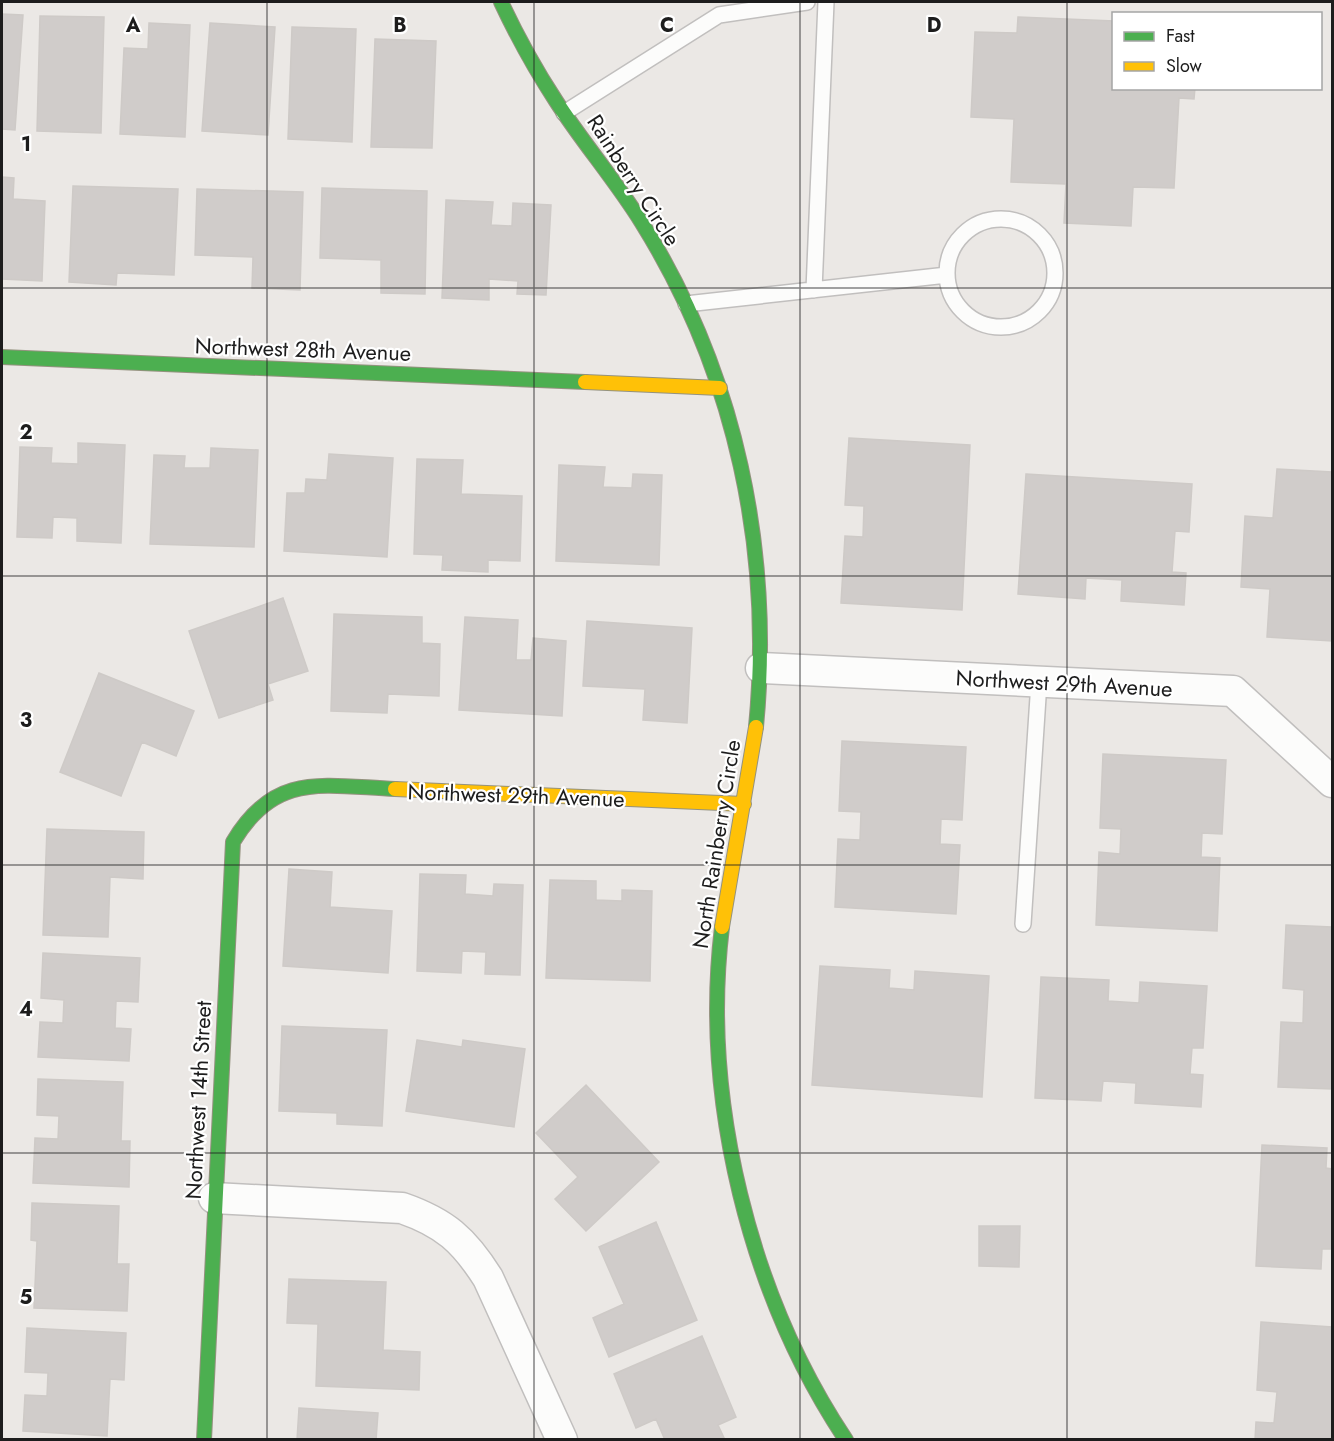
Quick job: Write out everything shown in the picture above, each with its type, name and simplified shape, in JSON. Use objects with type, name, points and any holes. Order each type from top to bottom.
[{"type":"street","name":"Rainberry Circle","points":[[501,2],[542,81],[643,224],[686,304],[720,388]]},
{"type":"street","name":"Northwest 28th Avenue","points":[[2,357],[720,388]]},
{"type":"street","name":"North Rainberry Circle","points":[[720,388],[740,459],[752,520],[759,580],[761,668],[758,714],[744,804],[731,865],[719,956],[718,1018],[724,1109],[741,1200],[768,1288],[793,1344],[846,1440]]},
{"type":"street","name":"Northwest 29th Avenue","points":[[761,668],[1233,691],[1332,782]]},
{"type":"street","name":"Northwest 29th Avenue","points":[[288,789],[315,786],[744,804]]},
{"type":"street","name":"Northwest 14th Street","points":[[204,1440],[233,842],[245,819],[265,801],[288,789]]},
{"type":"street","points":[[214,1198],[402,1208],[429,1218],[453,1233],[472,1254],[488,1278],[562,1440]]},
{"type":"lane","points":[[564,113],[719,15],[807,2]]},
{"type":"lane","points":[[814,290],[826,2]]},
{"type":"lane","points":[[1000,218],[1017,220],[1038,234],[1052,254],[1056,271],[1054,288],[1046,304],[1035,316],[1020,324],[1003,327],[986,325],[971,318],[958,306],[950,291],[947,274],[950,257],[957,242],[968,229],[983,221],[1000,218]]},
{"type":"lane","points":[[686,304],[947,274]]},
{"type":"lane","points":[[1023,924],[1039,682]]},
{"type":"building","points":[[2,14],[23,15],[15,130],[2,129]]},
{"type":"building","points":[[40,16],[104,17],[101,133],[37,131]]},
{"type":"building","points":[[1018,17],[1112,21],[1112,90],[1195,90],[1194,99],[1179,98],[1174,188],[1133,187],[1131,226],[1064,223],[1066,184],[1011,182],[1014,119],[971,117],[975,32],[1017,33]]},
{"type":"building","points":[[149,23],[190,25],[185,137],[120,134],[124,48],[148,49]]},
{"type":"building","points":[[210,23],[275,27],[268,135],[202,131]]},
{"type":"building","points":[[292,27],[356,29],[352,142],[288,139]]},
{"type":"building","points":[[375,39],[436,41],[432,148],[371,147]]},
{"type":"building","points":[[2,177],[14,178],[13,199],[45,201],[42,281],[2,279]]},
{"type":"building","points":[[73,186],[178,189],[174,275],[117,273],[116,285],[69,282]]},
{"type":"building","points":[[322,188],[427,191],[425,294],[381,293],[381,260],[320,258]]},
{"type":"building","points":[[197,189],[303,192],[300,290],[252,288],[253,257],[195,255]]},
{"type":"building","points":[[446,200],[493,202],[491,225],[512,226],[513,203],[551,205],[546,295],[517,294],[518,281],[489,279],[489,300],[442,298]]},
{"type":"building","points":[[849,438],[970,445],[962,610],[841,603],[845,536],[863,537],[864,506],[845,505]]},
{"type":"building","points":[[78,443],[125,445],[121,543],[77,541],[77,518],[53,517],[52,538],[17,537],[20,447],[52,448],[51,463],[78,464]]},
{"type":"building","points":[[211,448],[258,450],[254,547],[150,544],[154,455],[185,456],[184,468],[210,468]]},
{"type":"building","points":[[329,454],[393,458],[387,557],[284,551],[287,493],[305,493],[306,479],[327,480]]},
{"type":"building","points":[[417,459],[463,460],[461,494],[522,496],[520,561],[488,560],[488,572],[442,570],[443,555],[414,554]]},
{"type":"building","points":[[559,465],[605,467],[603,487],[632,488],[633,474],[662,475],[659,565],[556,561]]},
{"type":"building","points":[[1277,469],[1332,472],[1332,641],[1267,637],[1270,589],[1241,587],[1245,516],[1273,518]]},
{"type":"building","points":[[1026,474],[1192,484],[1189,532],[1175,531],[1172,572],[1186,573],[1184,605],[1121,601],[1122,580],[1086,578],[1085,599],[1018,594]]},
{"type":"building","points":[[283,598],[308,671],[268,684],[273,700],[219,718],[189,631]]},
{"type":"building","points":[[334,614],[422,617],[422,643],[440,644],[439,696],[388,694],[387,713],[331,711]]},
{"type":"building","points":[[465,617],[518,620],[516,660],[531,660],[533,638],[566,641],[562,716],[459,710]]},
{"type":"building","points":[[587,621],[692,628],[687,723],[643,720],[645,689],[583,686]]},
{"type":"building","points":[[99,673],[194,711],[176,756],[142,742],[121,796],[60,772]]},
{"type":"building","points":[[842,741],[966,747],[962,820],[941,819],[940,844],[960,845],[956,914],[835,907],[838,839],[860,840],[861,812],[839,811]]},
{"type":"building","points":[[1103,754],[1226,760],[1222,834],[1202,833],[1201,857],[1220,858],[1217,931],[1096,925],[1099,852],[1120,854],[1121,829],[1100,828]]},
{"type":"building","points":[[47,829],[144,832],[143,879],[110,877],[108,937],[43,935]]},
{"type":"building","points":[[289,869],[332,872],[330,907],[392,911],[388,973],[283,966]]},
{"type":"building","points":[[420,874],[466,875],[465,894],[493,896],[494,884],[523,885],[520,975],[485,974],[486,952],[462,951],[461,973],[417,971]]},
{"type":"building","points":[[550,880],[596,881],[596,900],[622,901],[622,890],[652,891],[650,981],[546,978]]},
{"type":"building","points":[[1286,925],[1332,927],[1332,1089],[1278,1087],[1281,1022],[1303,1023],[1304,990],[1283,988]]},
{"type":"building","points":[[43,953],[140,958],[138,1002],[116,1001],[115,1028],[131,1029],[129,1061],[38,1057],[40,1022],[63,1023],[64,1000],[41,998]]},
{"type":"building","points":[[820,966],[890,970],[889,988],[914,990],[915,971],[989,976],[982,1097],[812,1085]]},
{"type":"building","points":[[1041,977],[1109,980],[1108,1001],[1139,1003],[1140,982],[1207,986],[1203,1048],[1192,1048],[1190,1074],[1203,1075],[1201,1107],[1135,1103],[1136,1083],[1103,1081],[1101,1101],[1035,1098]]},
{"type":"building","points":[[282,1026],[387,1030],[382,1126],[337,1124],[337,1113],[279,1111]]},
{"type":"building","points":[[417,1040],[462,1047],[463,1040],[525,1049],[514,1127],[406,1111]]},
{"type":"building","points":[[38,1079],[123,1082],[121,1141],[130,1141],[129,1187],[33,1183],[35,1138],[58,1139],[59,1116],[37,1115]]},
{"type":"building","points":[[586,1085],[659,1162],[586,1231],[555,1199],[578,1177],[536,1133]]},
{"type":"building","points":[[1262,1145],[1327,1148],[1326,1168],[1332,1169],[1332,1249],[1322,1249],[1321,1269],[1256,1266]]},
{"type":"building","points":[[32,1203],[119,1206],[117,1264],[129,1264],[127,1311],[34,1308],[37,1241],[31,1240]]},
{"type":"building","points":[[656,1222],[697,1320],[609,1357],[593,1318],[624,1304],[599,1247]]},
{"type":"building","points":[[979,1226],[1020,1226],[1019,1267],[979,1266]]},
{"type":"building","points":[[289,1279],[386,1282],[383,1350],[420,1352],[419,1390],[316,1386],[318,1324],[287,1323]]},
{"type":"building","points":[[1261,1322],[1332,1327],[1332,1440],[1255,1440],[1256,1422],[1274,1423],[1277,1392],[1257,1390]]},
{"type":"building","points":[[27,1328],[126,1333],[124,1380],[110,1379],[107,1436],[23,1431],[25,1395],[47,1396],[48,1373],[25,1372]]},
{"type":"building","points":[[702,1336],[736,1417],[718,1425],[725,1440],[665,1440],[656,1419],[636,1428],[614,1374]]},
{"type":"building","points":[[299,1408],[378,1413],[376,1440],[297,1440]]},
{"type":"traffic: fast","points":[[501,2],[548,89],[632,207],[675,281],[702,341],[724,402],[741,466],[752,530],[759,595],[760,661],[756,727]]},
{"type":"traffic: fast","points":[[2,357],[585,382]]},
{"type":"traffic: fast","points":[[204,1440],[233,842],[249,819],[266,803],[284,793],[324,786],[395,789]]},
{"type":"traffic: fast","points":[[722,927],[717,993],[719,1059],[727,1127],[740,1194],[759,1260],[783,1323],[812,1384],[846,1440]]},
{"type":"traffic: slow","points":[[585,382],[720,388]]},
{"type":"traffic: slow","points":[[722,927],[756,727]]},
{"type":"traffic: slow","points":[[395,789],[744,804]]}]
